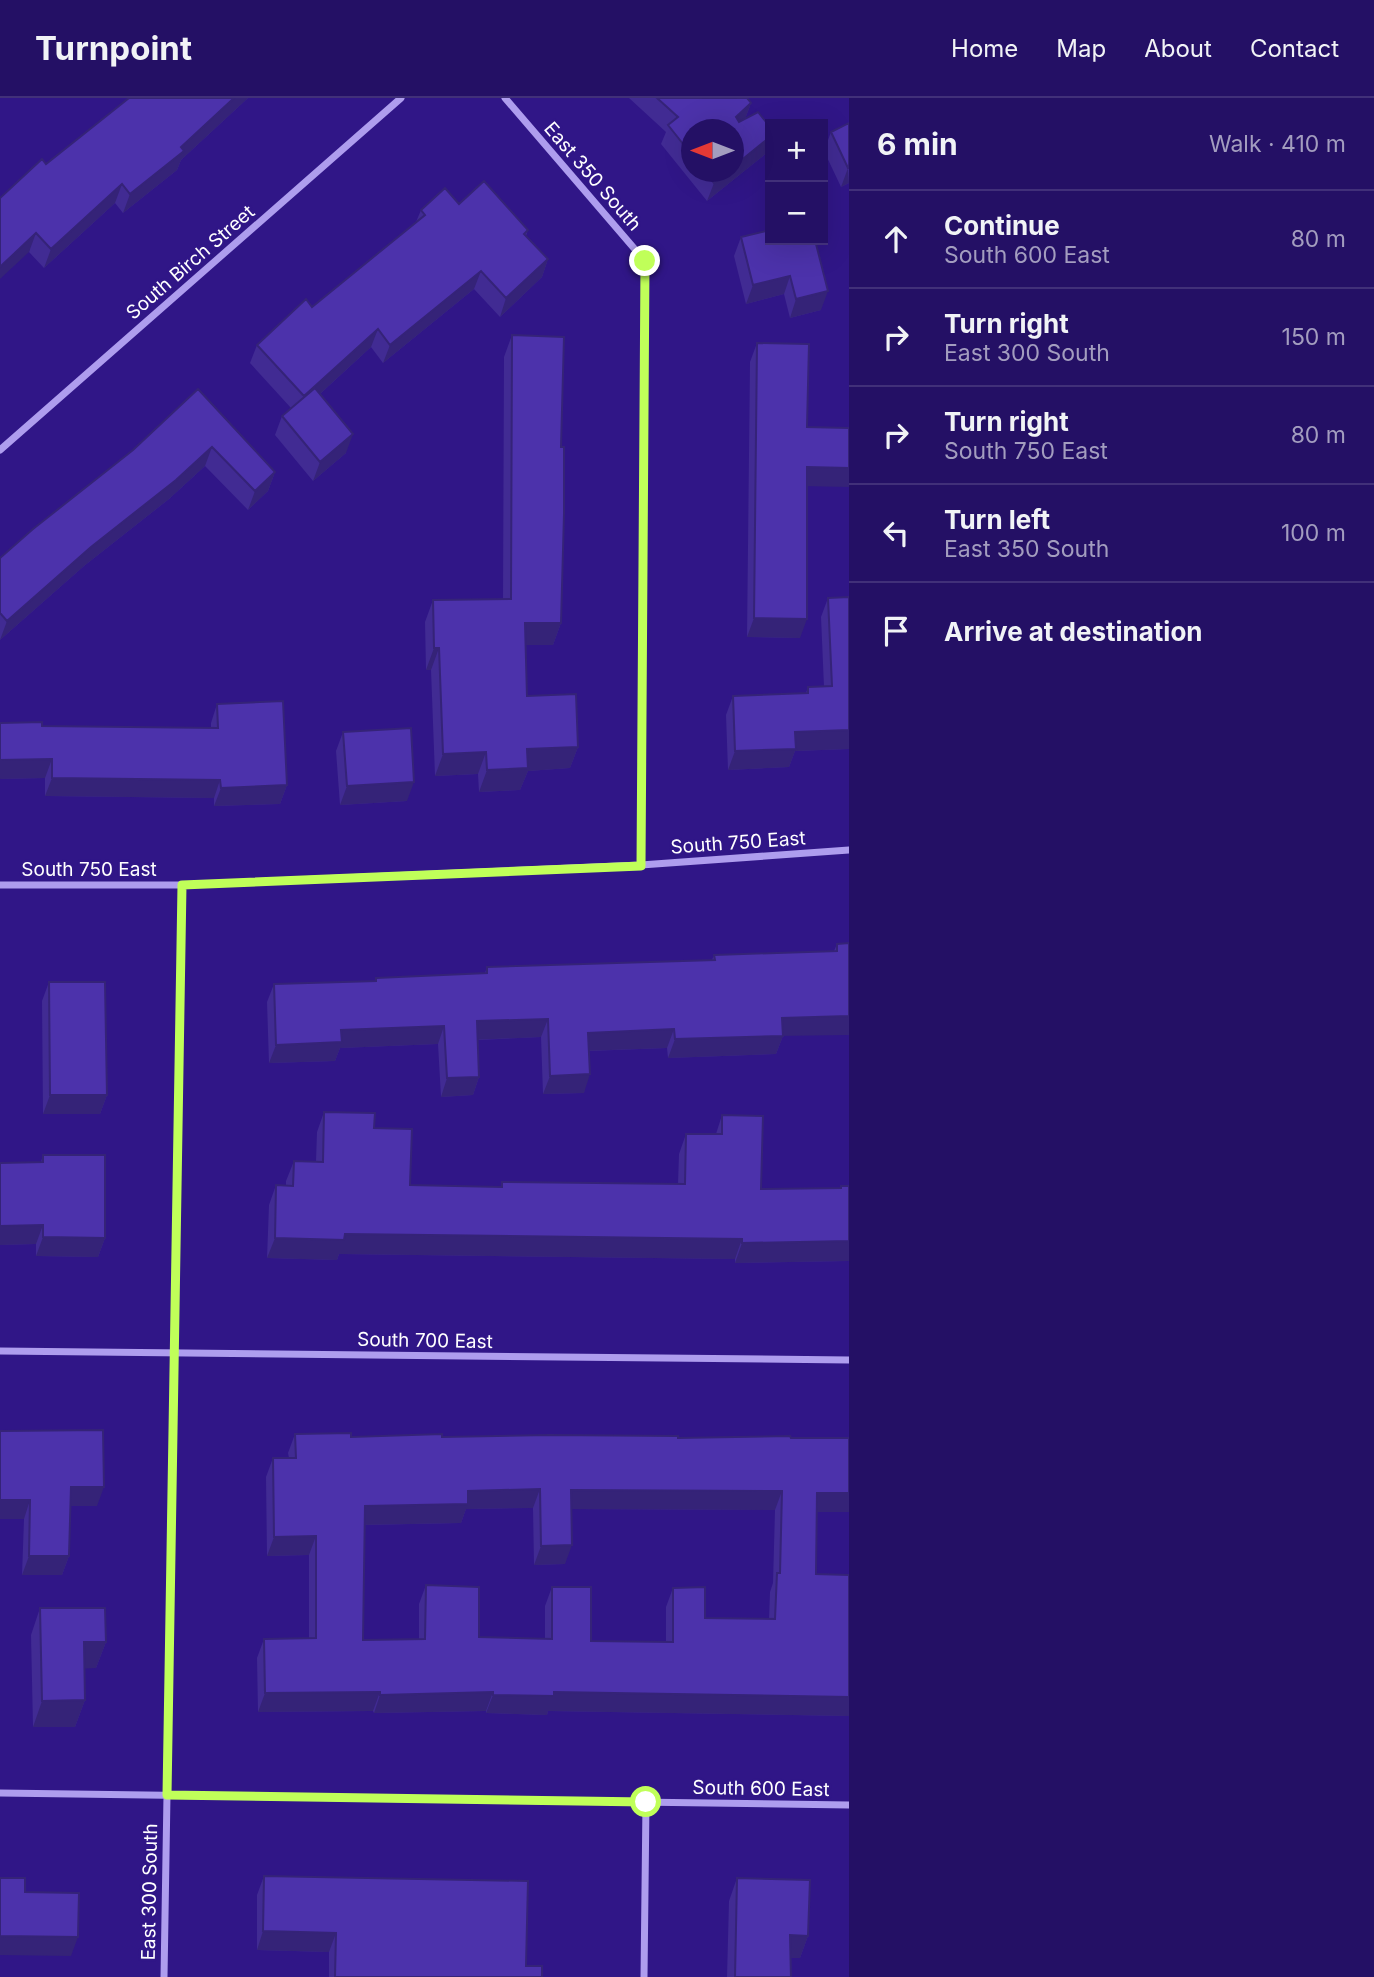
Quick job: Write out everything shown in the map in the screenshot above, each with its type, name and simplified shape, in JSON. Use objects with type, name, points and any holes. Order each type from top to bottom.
[{"type":"street","name":"South Birch Street","points":[[0,450],[401,98]]},
{"type":"street","name":"East 350 South","points":[[505,98],[645,261],[641,866]]},
{"type":"street","name":"South 750 East","points":[[0,885],[182,885],[641,866],[849,850]]},
{"type":"street","name":"East 300 South","points":[[164,1977],[182,885]]},
{"type":"street","name":"South 700 East","points":[[0,1351],[849,1360]]},
{"type":"street","name":"South 600 East","points":[[0,1793],[849,1805]]},
{"type":"street","points":[[644,1977],[646,1802]]},
{"type":"building","points":[[129,98],[234,98],[181,147],[184,151],[130,194],[122,184],[51,249],[36,233],[0,267],[0,198],[42,159],[46,164]]},
{"type":"building","points":[[657,98],[747,98],[751,103],[736,117],[737,119],[681,119],[681,141],[668,125],[678,117]]},
{"type":"building","points":[[758,112],[765,121],[765,141],[744,158],[744,119]]},
{"type":"building","points":[[849,123],[849,168],[848,168],[831,132]]},
{"type":"building","points":[[484,181],[528,230],[524,234],[548,259],[506,298],[481,271],[390,345],[378,329],[304,396],[257,345],[306,299],[312,307],[425,215],[421,210],[445,188],[459,204]]},
{"type":"building","points":[[765,231],[765,245],[816,245],[828,291],[796,299],[790,276],[753,285],[741,237]]},
{"type":"building","points":[[512,335],[564,337],[561,623],[525,623],[527,696],[576,694],[578,747],[527,749],[528,768],[487,770],[486,752],[443,754],[439,648],[434,648],[433,600],[511,599]]},
{"type":"building","points":[[757,343],[809,344],[807,427],[849,428],[849,468],[807,467],[807,619],[754,618]]},
{"type":"building","points":[[315,388],[353,434],[320,462],[282,416]]},
{"type":"building","points":[[198,389],[275,472],[255,491],[212,447],[7,621],[0,613],[0,558],[133,450]]},
{"type":"building","points":[[849,597],[849,730],[795,732],[796,749],[735,751],[733,696],[808,693],[808,687],[832,686],[828,598]]},
{"type":"building","points":[[283,701],[287,785],[221,788],[220,780],[52,778],[52,759],[0,760],[0,723],[218,728],[217,704]]},
{"type":"building","points":[[411,728],[414,782],[347,786],[343,732]]},
{"type":"building","points":[[849,943],[849,1016],[782,1018],[783,1036],[675,1039],[674,1029],[588,1033],[590,1074],[550,1076],[548,1019],[477,1021],[479,1077],[447,1078],[444,1026],[341,1030],[342,1042],[276,1045],[274,984],[376,981],[376,978],[487,973],[487,967],[715,960],[714,955],[837,951],[837,944]]},
{"type":"building","points":[[49,982],[105,982],[107,1095],[50,1095]]},
{"type":"building","points":[[324,1112],[375,1113],[374,1128],[412,1129],[410,1185],[502,1187],[502,1182],[685,1184],[686,1134],[722,1134],[722,1115],[763,1116],[761,1189],[849,1186],[849,1241],[742,1243],[742,1239],[345,1234],[344,1240],[275,1238],[276,1185],[293,1186],[294,1161],[323,1162]]},
{"type":"building","points":[[43,1155],[105,1155],[105,1238],[43,1237],[43,1225],[0,1226],[0,1163],[43,1162]]},
{"type":"building","points":[[103,1430],[104,1487],[71,1487],[69,1556],[29,1556],[30,1500],[0,1500],[0,1431]]},
{"type":"building","points":[[351,1433],[351,1437],[442,1434],[442,1437],[549,1435],[849,1438],[849,1493],[817,1493],[816,1574],[849,1575],[849,1697],[554,1692],[554,1696],[493,1695],[493,1692],[380,1695],[380,1692],[265,1693],[264,1639],[316,1638],[316,1536],[274,1537],[273,1458],[296,1458],[295,1434]],"holes":[[[540,1489],[541,1546],[572,1545],[571,1490],[782,1491],[780,1573],[777,1573],[775,1619],[705,1618],[705,1587],[673,1588],[673,1642],[591,1641],[591,1587],[552,1587],[552,1639],[479,1637],[479,1587],[426,1585],[425,1639],[363,1640],[365,1506],[468,1504],[468,1491]]]},
{"type":"building","points":[[40,1608],[105,1608],[106,1642],[84,1642],[85,1700],[42,1701]]},
{"type":"building","points":[[264,1876],[528,1881],[526,1966],[542,1966],[542,1977],[335,1977],[336,1933],[263,1931]]},
{"type":"building","points":[[0,1878],[25,1878],[25,1892],[79,1893],[78,1937],[0,1936]]},
{"type":"building","points":[[737,1878],[810,1880],[808,1936],[790,1935],[791,1977],[735,1977]]},
{"type":"route","points":[[645,261],[641,866],[182,885],[167,1795],[646,1802]]}]
